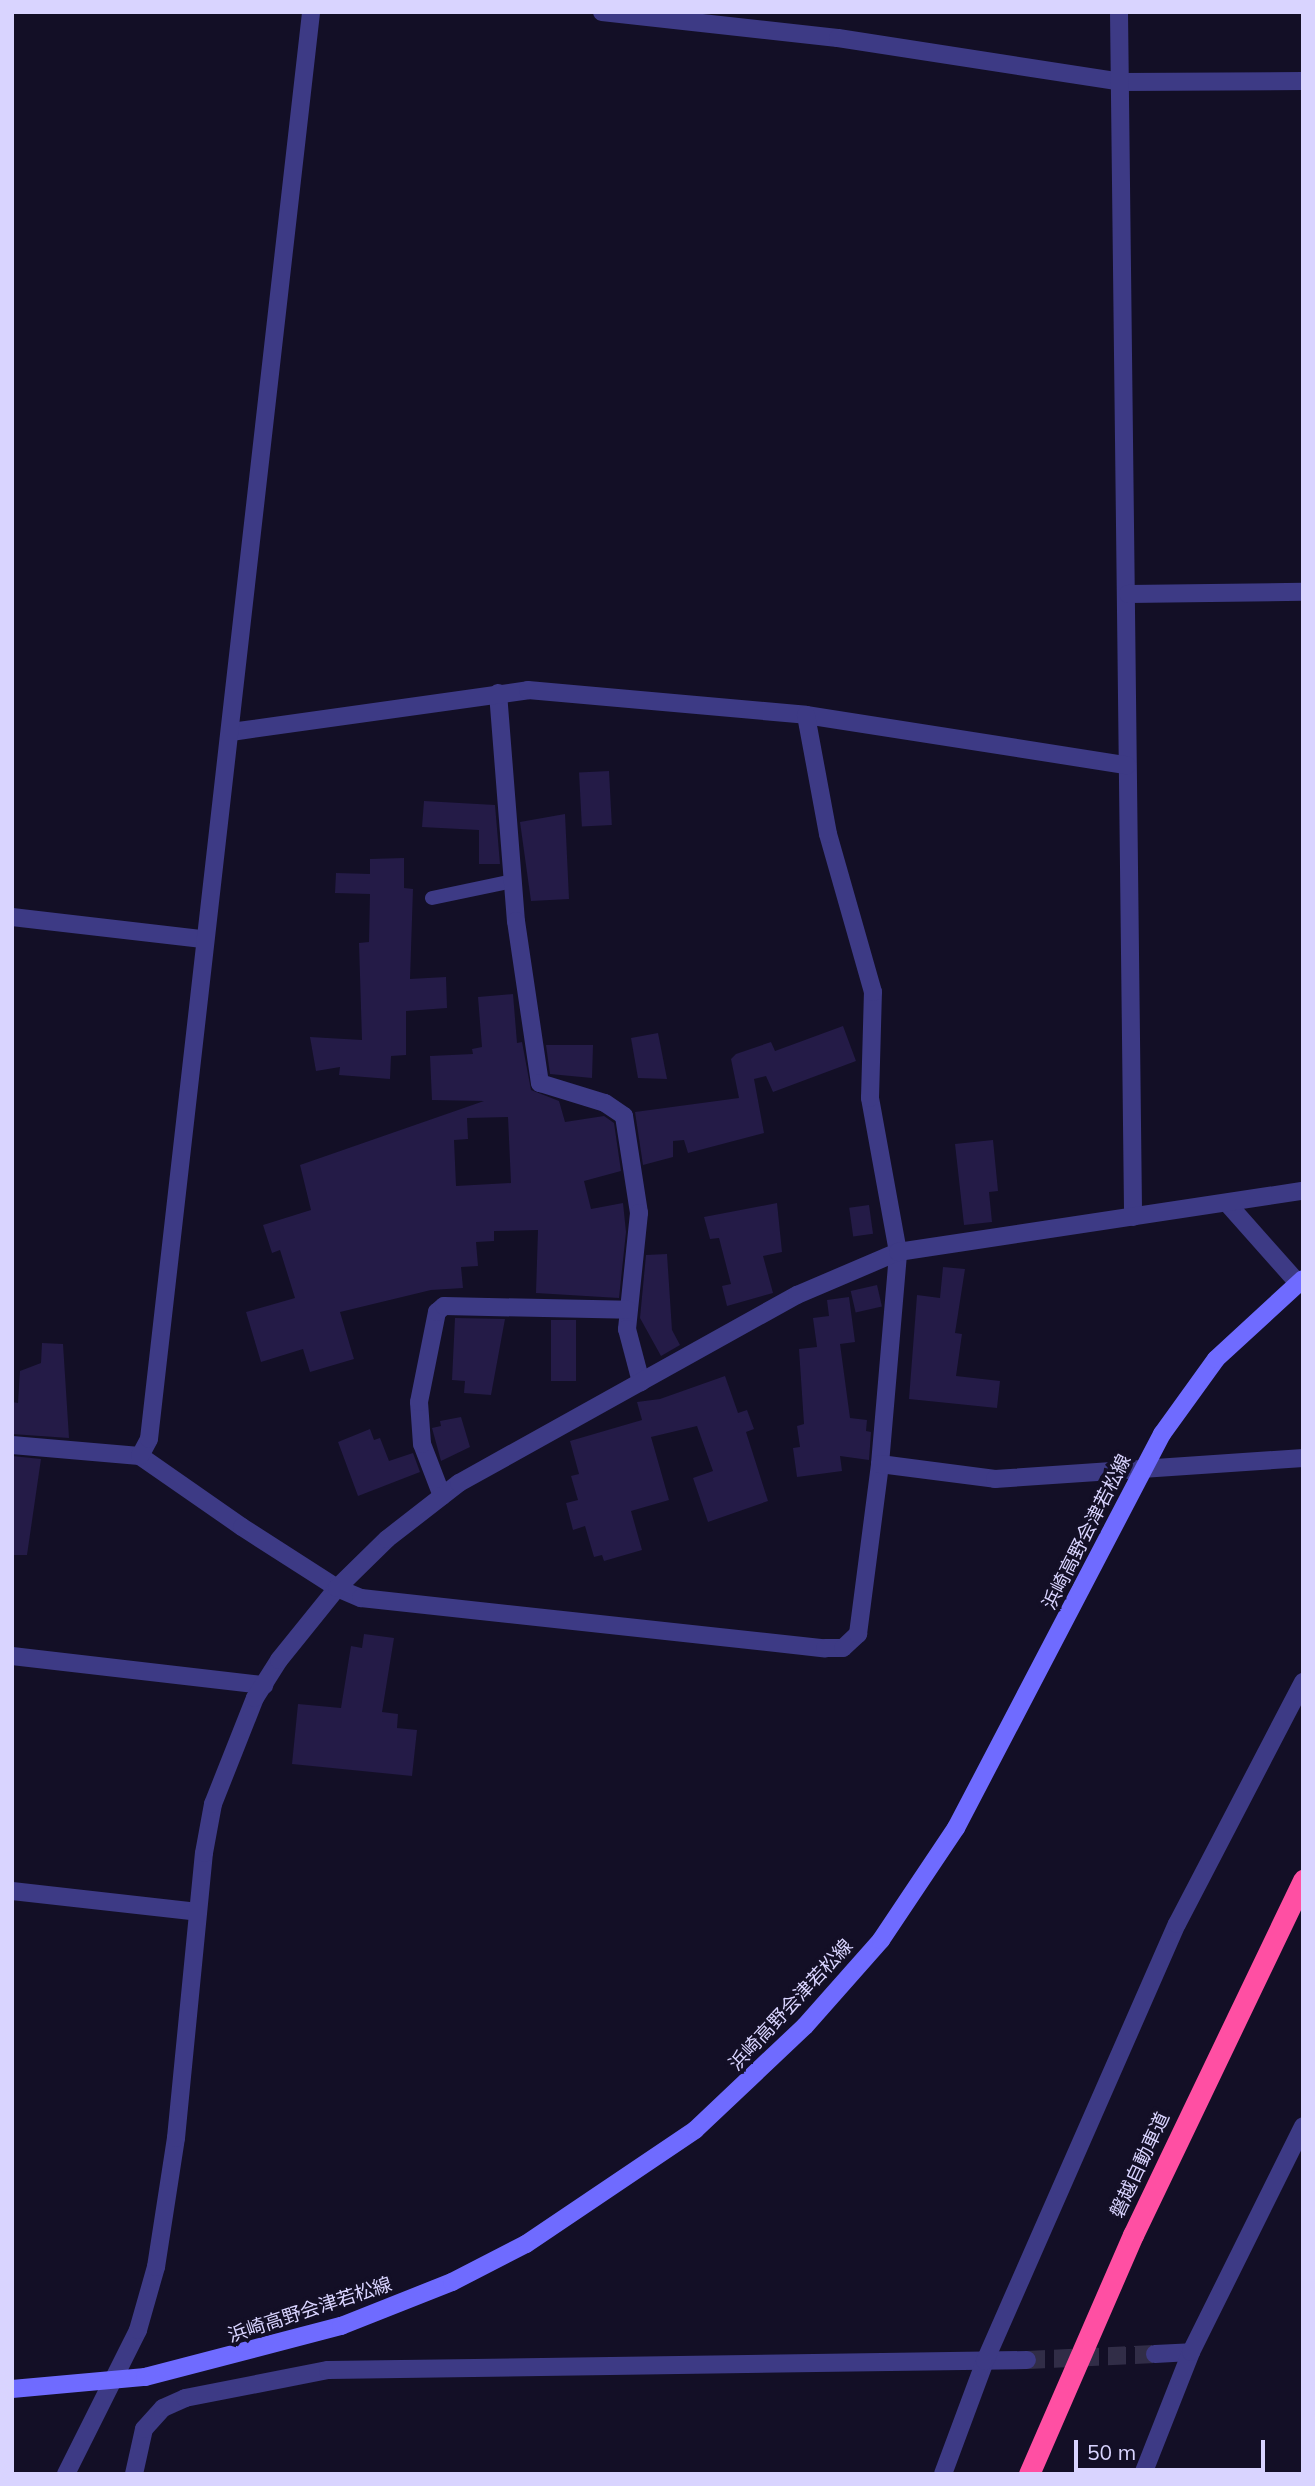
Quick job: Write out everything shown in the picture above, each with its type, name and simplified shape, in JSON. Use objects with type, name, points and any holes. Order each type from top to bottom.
[{"type":"highway","name":"磐越自動車道","points":[[1029,2474],[1133,2235],[1303,1880]]},
{"type":"main road","name":"浜崎高野会津若松線","points":[[12,2389],[114,2381],[192,2368],[341,2326],[452,2282],[580,2211],[713,2114],[844,1984],[924,1878],[995,1756],[1142,1469],[1198,1380],[1300,1281]]},
{"type":"street","points":[[140,1456],[149,1439],[311,12]]},
{"type":"street","points":[[602,12],[838,38],[1122,82],[1303,81]]},
{"type":"street","points":[[1119,12],[1128,594],[1127,765],[1133,1217]]},
{"type":"street","points":[[1128,594],[1303,592]]},
{"type":"street","points":[[231,732],[528,690],[806,715],[1127,765]]},
{"type":"street","points":[[498,693],[513,881],[540,1083],[605,1104],[624,1116],[633,1151],[639,1213],[627,1329],[641,1382]]},
{"type":"street","points":[[12,1445],[140,1456],[337,1588],[361,1598],[843,1648],[858,1634],[880,1464],[898,1252],[870,1098],[873,992],[828,834],[806,715]]},
{"type":"street","points":[[12,917],[204,939]]},
{"type":"street","points":[[66,2474],[114,2381],[142,2319],[165,2216],[198,1912],[213,1804],[236,1739],[264,1685],[337,1588],[387,1539],[442,1496],[797,1295],[898,1252],[1303,1191]]},
{"type":"street","points":[[1227,1203],[1300,1281]]},
{"type":"street","points":[[442,1496],[422,1444],[419,1402],[437,1312],[444,1306],[628,1310]]},
{"type":"street","points":[[880,1464],[995,1479],[1303,1458]]},
{"type":"street","points":[[12,1656],[264,1685]]},
{"type":"street","points":[[943,2474],[985,2361],[1177,1924],[1303,1682]]},
{"type":"street","points":[[12,1891],[198,1912]]},
{"type":"street","points":[[1143,2474],[1191,2352],[1303,2126]]},
{"type":"street","points":[[1155,2354],[1191,2352]]},
{"type":"street","points":[[134,2474],[144,2429],[163,2407],[185,2398],[303,2373],[1027,2360]]},
{"type":"lane","points":[[432,898],[513,881]]},
{"type":"building","points":[[609,771],[612,825],[582,826],[579,773]]},
{"type":"building","points":[[424,801],[495,805],[500,864],[479,864],[479,830],[422,827]]},
{"type":"building","points":[[565,814],[569,899],[531,901],[520,822]]},
{"type":"building","points":[[404,858],[404,888],[413,889],[410,979],[446,977],[447,1008],[406,1011],[406,1055],[391,1056],[390,1079],[339,1075],[340,1067],[316,1071],[310,1037],[362,1040],[359,943],[369,942],[370,894],[335,893],[336,873],[370,874],[370,859]]},
{"type":"building","points":[[513,994],[517,1043],[522,1042],[531,1090],[559,1101],[565,1122],[604,1116],[614,1123],[621,1171],[584,1181],[591,1209],[623,1203],[626,1232],[619,1298],[536,1293],[538,1230],[494,1231],[494,1241],[476,1242],[478,1266],[461,1267],[463,1288],[431,1290],[340,1312],[354,1359],[310,1372],[303,1349],[261,1362],[246,1312],[295,1298],[280,1250],[272,1253],[263,1225],[311,1210],[300,1165],[484,1101],[432,1100],[430,1056],[473,1054],[472,1049],[482,1047],[478,997]],"holes":[[[508,1117],[511,1183],[456,1186],[454,1140],[468,1139],[467,1118]]]},
{"type":"building","points":[[843,1026],[856,1061],[773,1092],[766,1076],[754,1079],[764,1133],[688,1153],[684,1140],[673,1141],[673,1157],[643,1165],[635,1112],[739,1098],[731,1059],[736,1054],[771,1042],[775,1051]]},
{"type":"building","points":[[658,1033],[667,1079],[638,1078],[631,1038]]},
{"type":"building","points":[[546,1045],[593,1045],[592,1078],[550,1074]]},
{"type":"building","points":[[993,1140],[998,1191],[989,1192],[992,1222],[964,1225],[955,1144]]},
{"type":"building","points":[[777,1203],[782,1252],[763,1256],[773,1293],[727,1306],[722,1286],[731,1284],[719,1238],[710,1239],[704,1217]]},
{"type":"building","points":[[869,1205],[873,1234],[853,1237],[849,1208]]},
{"type":"building","points":[[667,1254],[672,1330],[680,1345],[661,1356],[640,1318],[646,1255]]},
{"type":"building","points":[[943,1267],[965,1269],[955,1333],[962,1334],[956,1376],[1000,1381],[997,1408],[909,1399],[917,1295],[940,1298]]},
{"type":"building","points":[[877,1285],[882,1306],[856,1313],[851,1291]]},
{"type":"building","points":[[849,1297],[855,1342],[840,1344],[850,1418],[867,1420],[866,1431],[871,1432],[869,1460],[840,1456],[842,1471],[797,1477],[793,1448],[800,1447],[797,1426],[804,1424],[799,1349],[817,1347],[813,1318],[829,1316],[827,1300]]},
{"type":"building","points":[[455,1318],[505,1319],[491,1395],[464,1393],[465,1381],[452,1380]]},
{"type":"building","points":[[551,1320],[576,1320],[576,1381],[551,1381]]},
{"type":"building","points":[[42,1343],[63,1344],[69,1438],[12,1434],[12,1402],[18,1403],[20,1371],[41,1363]]},
{"type":"building","points":[[725,1376],[738,1413],[747,1410],[754,1429],[746,1432],[768,1501],[708,1522],[693,1478],[713,1471],[697,1426],[651,1437],[669,1500],[631,1511],[642,1550],[604,1561],[602,1555],[594,1557],[585,1526],[573,1530],[566,1503],[578,1500],[571,1476],[579,1474],[570,1441],[642,1420],[637,1402],[660,1399]]},
{"type":"building","points":[[461,1417],[470,1447],[441,1461],[432,1428],[441,1426],[440,1421]]},
{"type":"building","points":[[370,1429],[374,1440],[380,1438],[389,1461],[413,1453],[420,1472],[358,1496],[338,1442]]},
{"type":"building","points":[[12,1456],[41,1459],[27,1555],[12,1555]]},
{"type":"building","points":[[364,1634],[394,1638],[382,1712],[398,1714],[397,1728],[417,1730],[412,1776],[292,1764],[298,1704],[341,1708],[351,1646],[362,1648]]},
{"type":"tunnel","points":[[1027,2360],[1155,2354]]}]
